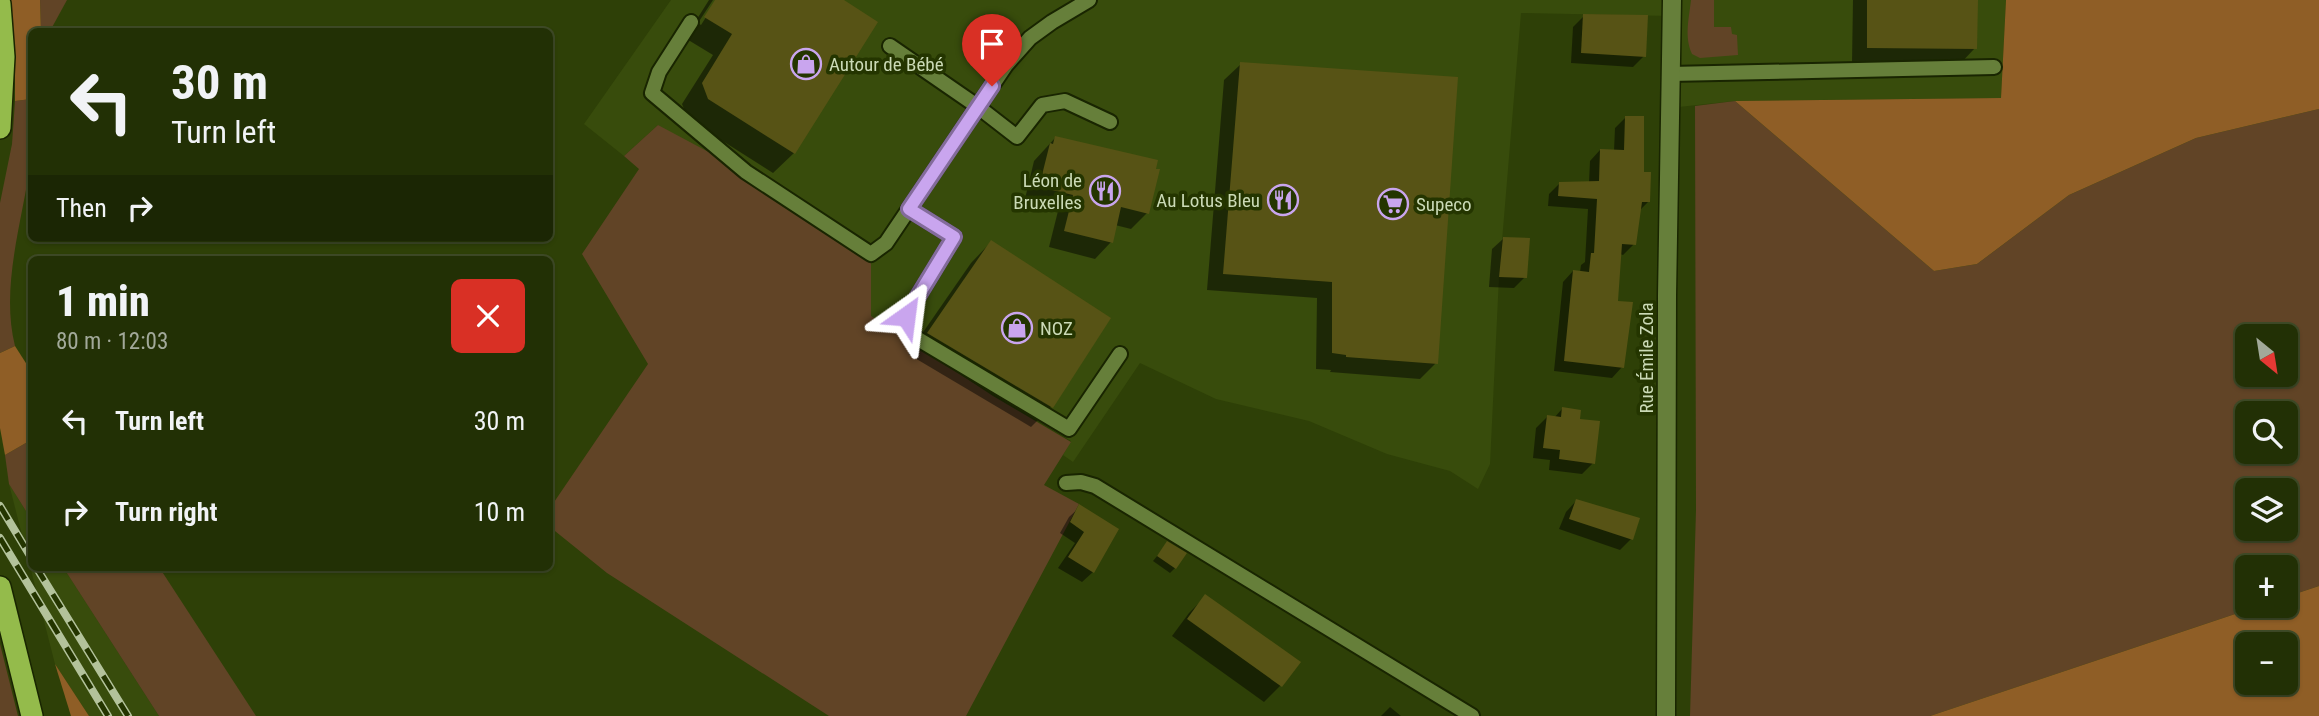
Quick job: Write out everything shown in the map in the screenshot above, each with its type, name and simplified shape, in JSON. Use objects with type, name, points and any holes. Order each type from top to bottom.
[{"type":"highway","points":[[0,4],[4,57],[0,128]]},
{"type":"highway","points":[[0,587],[32,716]]},
{"type":"street","name":"Rue Émile Zola","points":[[1666,716],[1672,0]]},
{"type":"lane","points":[[691,22],[659,72],[652,93],[746,172],[871,254],[886,243],[1006,65],[1030,38],[1089,0]]},
{"type":"lane","points":[[890,46],[1017,137],[1042,105],[1065,101],[1110,122]]},
{"type":"lane","points":[[1670,74],[1994,67]]},
{"type":"lane","points":[[909,209],[954,237],[906,316],[913,336],[1069,429],[1119,354]]},
{"type":"lane","points":[[1066,483],[1081,482],[1095,486],[1472,716]]},
{"type":"shaded area","points":[[9,0],[40,0],[41,28],[28,28],[28,99],[15,101],[15,57]]},
{"type":"shaded area","points":[[40,0],[67,0],[52,28],[41,28]]},
{"type":"shaded area","points":[[671,0],[2006,0],[2001,98],[1735,101],[1669,108],[1671,16],[1521,13],[1499,277],[1490,464],[1478,489],[1450,471],[1387,454],[1309,421],[1216,399],[1140,363],[1073,462],[1063,455],[1071,441],[869,319],[658,125],[624,156],[584,124]]},
{"type":"shaded area","points":[[1691,0],[1714,0],[1714,27],[1731,27],[1732,34],[1737,35],[1738,55],[1700,58],[1692,54],[1688,34]]},
{"type":"shaded area","points":[[2006,0],[2319,0],[2319,109],[2196,138],[2069,195],[1977,264],[1934,271],[1735,101],[2001,98]]},
{"type":"shaded area","points":[[28,99],[28,176],[11,277],[11,323],[15,346],[0,353],[0,203],[12,144],[15,101]]},
{"type":"shaded area","points":[[1735,101],[1934,271],[1977,264],[2069,195],[2196,138],[2319,109],[2319,586],[2298,593],[2298,555],[2235,555],[2235,614],[1930,716],[1690,716],[1696,510],[1695,106]]},
{"type":"shaded area","points":[[658,125],[746,172],[871,254],[871,316],[993,396],[1071,442],[1044,485],[1079,504],[966,716],[829,716],[607,573],[553,529],[553,504],[648,364],[582,254],[639,169],[624,156]]},
{"type":"shaded area","points":[[15,346],[28,366],[28,442],[5,455],[0,428],[0,353]]},
{"type":"shaded area","points":[[28,442],[28,514],[9,484],[5,455]]},
{"type":"shaded area","points":[[9,484],[28,514],[28,558]]},
{"type":"shaded area","points":[[31,571],[66,571],[159,716],[89,716],[55,664]]},
{"type":"shaded area","points":[[66,571],[162,571],[256,716],[159,716]]},
{"type":"shaded area","points":[[2319,586],[2319,716],[1930,716],[2235,614],[2235,618],[2298,618],[2298,593]]},
{"type":"shaded area","points":[[0,644],[18,716],[0,716]]},
{"type":"shaded area","points":[[55,664],[89,716],[71,716]]},
{"type":"building","points":[[715,0],[844,0],[878,22],[795,154],[708,99],[702,83],[732,34],[704,17]]},
{"type":"building","points":[[1867,0],[1978,0],[1977,49],[1867,48]]},
{"type":"building","points":[[1583,14],[1648,15],[1646,57],[1581,53]]},
{"type":"building","points":[[1240,62],[1458,77],[1438,364],[1346,357],[1332,353],[1332,282],[1223,274]]},
{"type":"building","points":[[1625,116],[1644,116],[1644,172],[1651,172],[1650,202],[1642,202],[1636,245],[1622,244],[1618,301],[1633,302],[1624,368],[1564,361],[1573,270],[1589,272],[1591,253],[1594,253],[1597,199],[1558,196],[1559,182],[1599,181],[1600,149],[1624,150]]},
{"type":"building","name":"Léon de Bruxelles","points":[[1055,136],[1158,160],[1156,169],[1160,169],[1149,214],[1121,207],[1113,243],[1064,231],[1073,195],[1039,187],[1050,143],[1053,144]]},
{"type":"building","points":[[1503,237],[1530,238],[1527,278],[1499,277]]},
{"type":"building","name":"NOZ","points":[[991,240],[1111,318],[1053,408],[927,333]]},
{"type":"building","points":[[1562,407],[1581,410],[1580,419],[1600,421],[1595,464],[1559,459],[1560,450],[1543,448],[1547,415],[1561,417]]},
{"type":"building","points":[[1576,499],[1640,518],[1633,540],[1569,519]]},
{"type":"building","points":[[1079,504],[1119,529],[1094,573],[1068,557],[1084,532],[1070,522]]},
{"type":"building","points":[[1167,541],[1187,553],[1176,569],[1157,556]]},
{"type":"building","points":[[1205,594],[1301,662],[1282,687],[1187,619]]},
{"type":"railway","points":[[0,506],[28,552]]},
{"type":"railway","points":[[0,538],[108,716]]},
{"type":"railway","points":[[38,571],[128,716]]},
{"type":"place","name":"Autour de Bébé","points":[[806,64]]},
{"type":"place","name":"Léon de Bruxelles","points":[[1105,191]]},
{"type":"place","name":"Au Lotus Bleu","points":[[1283,200]]},
{"type":"place","name":"Supeco","points":[[1393,204]]},
{"type":"place","name":"NOZ","points":[[1017,328]]},
{"type":"route","points":[[906,316],[954,237],[909,209],[992,86]]}]
